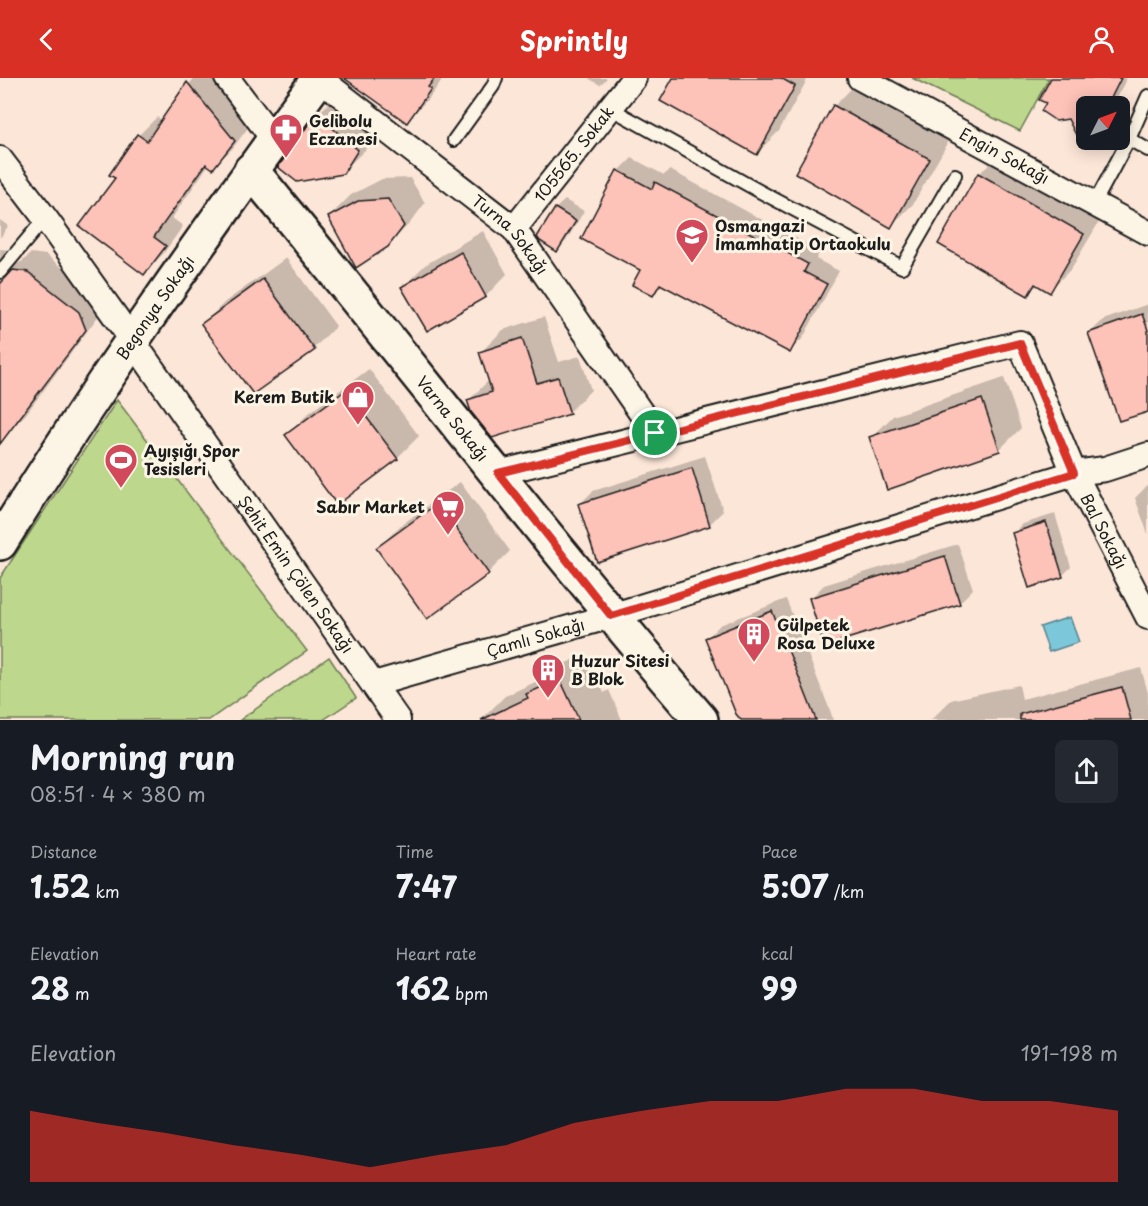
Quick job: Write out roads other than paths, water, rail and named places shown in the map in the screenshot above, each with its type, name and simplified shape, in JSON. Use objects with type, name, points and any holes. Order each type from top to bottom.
[{"type":"street","points":[[227,78],[274,140]]},
{"type":"street","name":"Begonya Sokağı","points":[[3,531],[132,340],[251,170],[319,78]]},
{"type":"street","name":"Turna Sokağı","points":[[319,78],[514,229],[655,433]]},
{"type":"street","name":"105565. Sokak","points":[[514,229],[634,78]]},
{"type":"street","name":"Engin Sokağı","points":[[860,78],[1148,233]]},
{"type":"street","points":[[0,159],[43,215]]},
{"type":"street","name":"Varna Sokağı","points":[[251,170],[498,473],[611,616],[701,720]]},
{"type":"street","points":[[0,178],[43,215]]},
{"type":"street","name":"Şehit Emin Çölen Sokağı","points":[[43,215],[398,720]]},
{"type":"street","name":"Bal Sokağı","points":[[498,473],[1020,343],[1074,473],[1148,617]]},
{"type":"street","name":"Çamlı Sokağı","points":[[1074,473],[1096,456],[1148,438]]},
{"type":"street","name":"Çamlı Sokağı","points":[[374,684],[611,616],[1074,473],[1105,469],[1148,454]]},
{"type":"lane","points":[[454,140],[493,86],[496,78]]},
{"type":"lane","points":[[1130,135],[1148,96]]},
{"type":"lane","points":[[610,108],[902,267],[955,175]]},
{"type":"lane","points":[[1130,140],[1148,150]]},
{"type":"lane","points":[[1094,204],[1122,150]]},
{"type":"lane","points":[[0,272],[43,215]]},
{"type":"water","points":[[1070,617],[1079,642],[1049,652],[1040,627]]},
{"type":"place","name":"Gelibolu Eczanesi","points":[[286,159]]},
{"type":"place","name":"Osmangazi İmamhatip Ortaokulu","points":[[692,264]]},
{"type":"place","name":"Kerem Butik","points":[[358,426]]},
{"type":"place","name":"Ayışığı Spor Tesisleri","points":[[121,489]]},
{"type":"place","name":"Sabır Market","points":[[448,536]]},
{"type":"place","name":"Gülpetek Rosa Deluxe","points":[[754,663]]},
{"type":"place","name":"Huzur Sitesi B Blok","points":[[548,699]]}]
